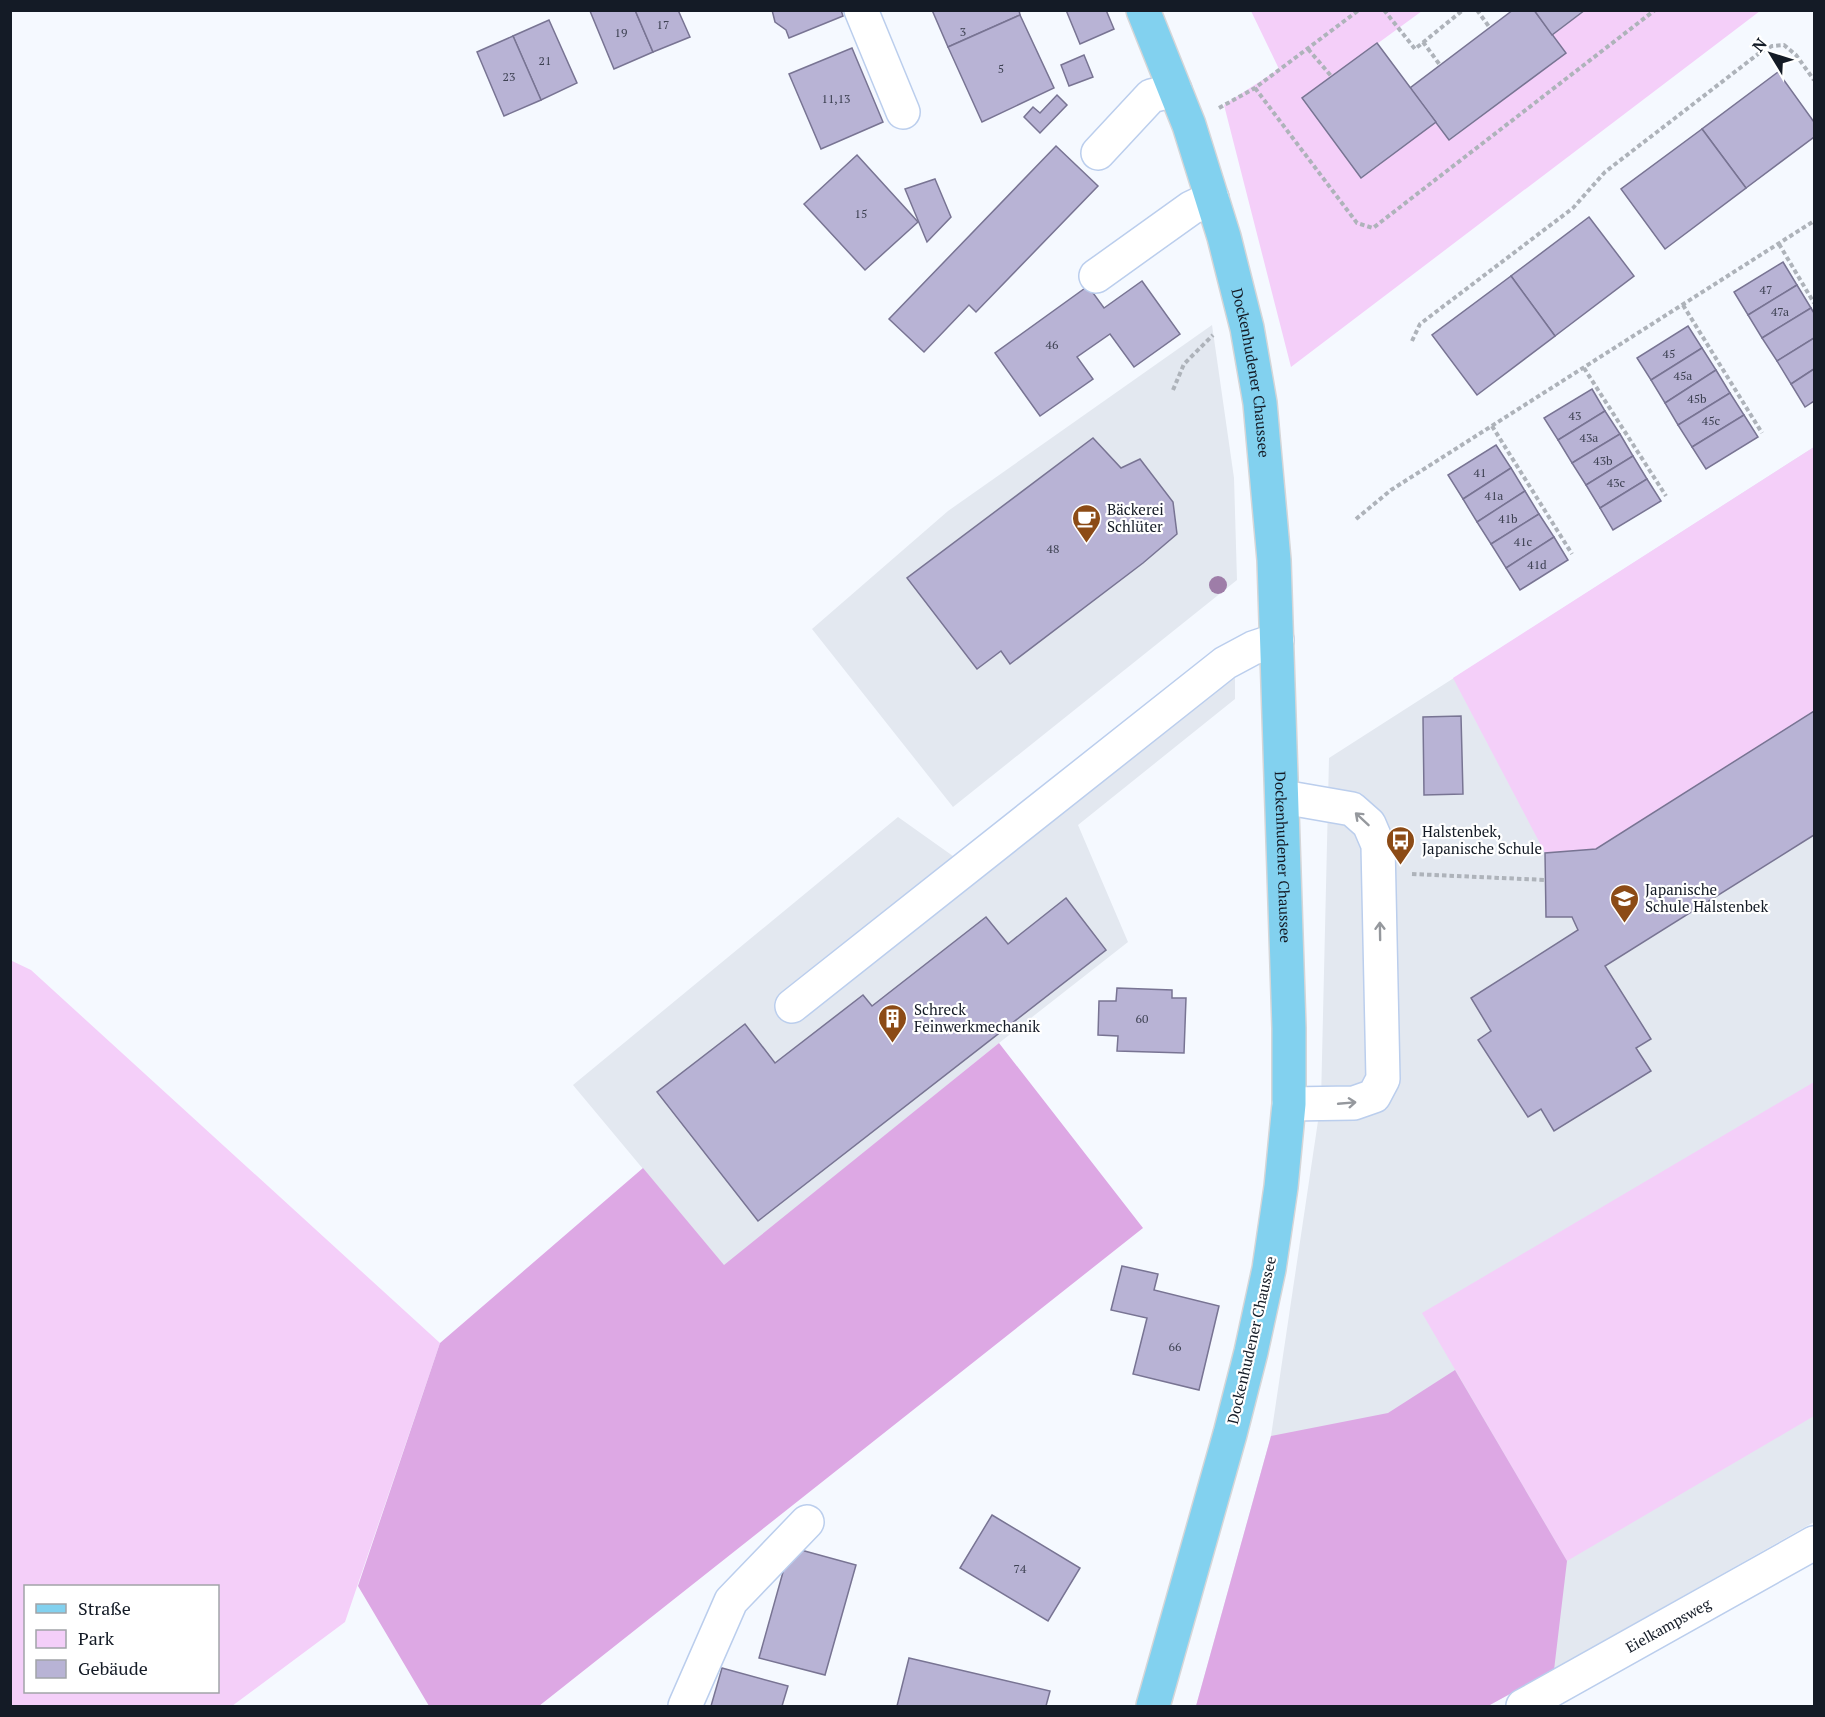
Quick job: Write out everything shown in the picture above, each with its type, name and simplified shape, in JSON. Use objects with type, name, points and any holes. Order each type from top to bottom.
[{"type":"main road","name":"Dockenhudener Chaussee","points":[[1143,10],[1189,125],[1224,237],[1247,328],[1260,403],[1272,522],[1277,640],[1288,953],[1289,1104],[1281,1187],[1269,1269],[1256,1331],[1230,1434],[1153,1707]]},
{"type":"street","points":[[861,10],[903,112]]},
{"type":"street","points":[[1098,153],[1151,96],[1175,90]]},
{"type":"street","points":[[1096,276],[1191,208],[1212,198]]},
{"type":"street","points":[[792,1006],[1225,663],[1253,648],[1277,640]]},
{"type":"street","points":[[1283,797],[1352,809],[1369,824],[1378,845],[1383,1079],[1374,1096],[1354,1103],[1289,1104]]},
{"type":"street","points":[[685,1707],[731,1601],[807,1522]]},
{"type":"street","name":"Eielkampsweg","points":[[1523,1707],[1815,1543]]},
{"type":"path","points":[[1189,125],[1255,88],[1359,10]]},
{"type":"path","points":[[1384,10],[1415,49],[1463,10]]},
{"type":"path","points":[[1477,10],[1490,28]]},
{"type":"path","points":[[1255,88],[1357,223],[1373,228],[1655,10]]},
{"type":"path","points":[[1423,42],[1440,65]]},
{"type":"path","points":[[1412,341],[1420,324],[1574,208],[1605,172],[1762,51],[1772,46],[1784,45],[1796,55],[1815,80]]},
{"type":"path","points":[[1308,49],[1332,76]]},
{"type":"path","points":[[1356,519],[1391,490],[1815,221]]},
{"type":"path","points":[[1779,244],[1815,303]]},
{"type":"path","points":[[1683,305],[1762,432]]},
{"type":"path","points":[[1173,390],[1184,364],[1218,331]]},
{"type":"path","points":[[1584,368],[1666,496]]},
{"type":"path","points":[[1492,426],[1572,554]]},
{"type":"path","points":[[1378,872],[1546,880]]},
{"type":"shaded area","points":[[1212,325],[1234,478],[1237,580],[953,807],[812,629],[948,511]]},
{"type":"shaded area","points":[[1814,447],[1814,1522],[1488,1706],[1196,1706],[1271,1436],[1321,1101],[1329,758]]},
{"type":"shaded area","points":[[1235,644],[1235,699],[1078,825],[1128,942],[999,1043],[724,1266],[573,1085],[898,817],[967,866]]},
{"type":"shaded area","points":[[999,1043],[1143,1228],[539,1706],[429,1706],[358,1586],[440,1343],[643,1168],[724,1265]]},
{"type":"shaded area","points":[[1455,1370],[1567,1561],[1554,1670],[1488,1706],[1196,1706],[1271,1436],[1388,1413]]},
{"type":"green space","points":[[1251,11],[1422,11],[1303,98],[1362,178],[1436,122],[1450,140],[1566,53],[1552,35],[1585,11],[1760,11],[1291,367],[1224,105],[1279,69]]},
{"type":"green space","points":[[1814,447],[1814,711],[1596,849],[1545,853],[1453,678]]},
{"type":"green space","points":[[10,960],[31,970],[440,1343],[345,1622],[232,1706],[11,1706]]},
{"type":"green space","points":[[1814,1082],[1814,1416],[1567,1561],[1422,1313]]},
{"type":"building","points":[[635,10],[653,52],[614,69],[590,11]]},
{"type":"building","points":[[635,10],[678,10],[690,37],[653,52]]},
{"type":"building","points":[[772,10],[841,10],[843,16],[789,38],[786,30],[775,22]]},
{"type":"building","points":[[932,10],[1019,10],[1020,15],[948,47]]},
{"type":"building","points":[[1066,10],[1106,10],[1114,29],[1080,44]]},
{"type":"building","points":[[1513,10],[1534,10],[1566,53],[1449,140],[1410,88]]},
{"type":"building","points":[[1534,10],[1585,10],[1552,35]]},
{"type":"building","points":[[1020,15],[1054,88],[982,122],[948,47]]},
{"type":"building","points":[[549,20],[577,83],[541,100],[513,36]]},
{"type":"building","points":[[513,36],[541,100],[504,116],[477,52]]},
{"type":"building","points":[[1377,43],[1436,122],[1361,178],[1302,98]]},
{"type":"building","points":[[852,48],[883,122],[821,149],[789,74]]},
{"type":"building","points":[[1084,55],[1093,77],[1069,86],[1061,65]]},
{"type":"building","points":[[1778,72],[1814,122],[1814,137],[1746,188],[1702,129]]},
{"type":"building","points":[[1057,95],[1067,105],[1040,133],[1024,117],[1033,107],[1040,113]]},
{"type":"building","points":[[1702,129],[1746,188],[1665,249],[1621,189]]},
{"type":"building","points":[[1056,146],[1098,186],[976,312],[969,305],[924,352],[889,319]]},
{"type":"building","points":[[857,155],[918,222],[865,270],[804,204]]},
{"type":"building","points":[[935,179],[951,217],[927,242],[905,189]]},
{"type":"building","points":[[1589,217],[1634,276],[1555,336],[1511,276]]},
{"type":"building","points":[[1783,262],[1797,285],[1748,315],[1734,292]]},
{"type":"building","points":[[1511,276],[1555,336],[1477,395],[1432,335]]},
{"type":"building","points":[[1142,281],[1180,334],[1134,367],[1110,334],[1077,357],[1093,379],[1040,416],[995,353],[1088,286],[1104,308]]},
{"type":"building","points":[[1797,285],[1811,308],[1762,338],[1748,315]]},
{"type":"building","points":[[1811,308],[1814,313],[1814,338],[1777,361],[1762,338]]},
{"type":"building","points":[[1688,326],[1702,348],[1651,380],[1637,358]]},
{"type":"building","points":[[1814,338],[1814,369],[1791,384],[1777,361]]},
{"type":"building","points":[[1702,348],[1716,370],[1665,403],[1651,380]]},
{"type":"building","points":[[1814,369],[1814,401],[1805,407],[1791,384]]},
{"type":"building","points":[[1716,370],[1730,393],[1678,425],[1665,403]]},
{"type":"building","points":[[1592,389],[1605,411],[1558,440],[1544,418]]},
{"type":"building","points":[[1730,393],[1744,415],[1692,447],[1678,425]]},
{"type":"building","points":[[1605,411],[1620,434],[1572,463],[1558,440]]},
{"type":"building","points":[[1744,415],[1758,437],[1706,469],[1692,447]]},
{"type":"building","points":[[1620,434],[1633,456],[1586,485],[1572,463]]},
{"type":"building","points":[[1093,438],[1121,468],[1140,459],[1173,502],[1177,534],[1143,563],[1010,664],[1001,651],[977,669],[907,578]]},
{"type":"building","points":[[1496,445],[1511,468],[1463,499],[1448,475]]},
{"type":"building","points":[[1633,456],[1647,479],[1600,508],[1586,485]]},
{"type":"building","points":[[1511,468],[1525,491],[1477,522],[1463,499]]},
{"type":"building","points":[[1647,479],[1661,501],[1613,530],[1600,508]]},
{"type":"building","points":[[1525,491],[1539,514],[1491,544],[1477,522]]},
{"type":"building","points":[[1539,514],[1554,537],[1506,568],[1491,544]]},
{"type":"building","points":[[1554,537],[1568,560],[1520,590],[1506,568]]},
{"type":"building","name":"Japanische Schule Halstenbek","points":[[1814,711],[1814,835],[1605,966],[1651,1039],[1636,1048],[1651,1071],[1554,1131],[1541,1109],[1528,1117],[1478,1040],[1491,1031],[1471,998],[1578,930],[1572,917],[1546,917],[1545,853],[1596,849]]},
{"type":"building","points":[[1461,716],[1463,794],[1424,795],[1423,717]]},
{"type":"building","name":"Schreck Feinwerkmechanik","points":[[1066,898],[1106,950],[758,1221],[657,1092],[745,1024],[775,1063],[863,995],[872,1006],[986,917],[1008,944]]},
{"type":"building","points":[[1117,988],[1172,990],[1172,998],[1186,998],[1184,1053],[1117,1051],[1118,1036],[1098,1035],[1099,1001],[1116,1001]]},
{"type":"building","points":[[1122,1266],[1158,1274],[1154,1290],[1219,1306],[1199,1390],[1133,1374],[1147,1318],[1111,1310]]},
{"type":"building","points":[[992,1515],[1080,1568],[1048,1621],[960,1568]]},
{"type":"building","points":[[790,1547],[856,1565],[825,1675],[759,1658]]},
{"type":"building","points":[[909,1658],[1050,1691],[1046,1706],[897,1706]]},
{"type":"building","points":[[722,1668],[788,1686],[782,1706],[711,1706]]},
{"type":"place","name":"Bäckerei Schlüter","points":[[1086,544]]},
{"type":"place","name":"Halstenbek, Japanische Schule","points":[[1401,866]]},
{"type":"place","name":"Japanische Schule Halstenbek","points":[[1624,924]]},
{"type":"place","name":"Schreck Feinwerkmechanik","points":[[893,1044]]}]
